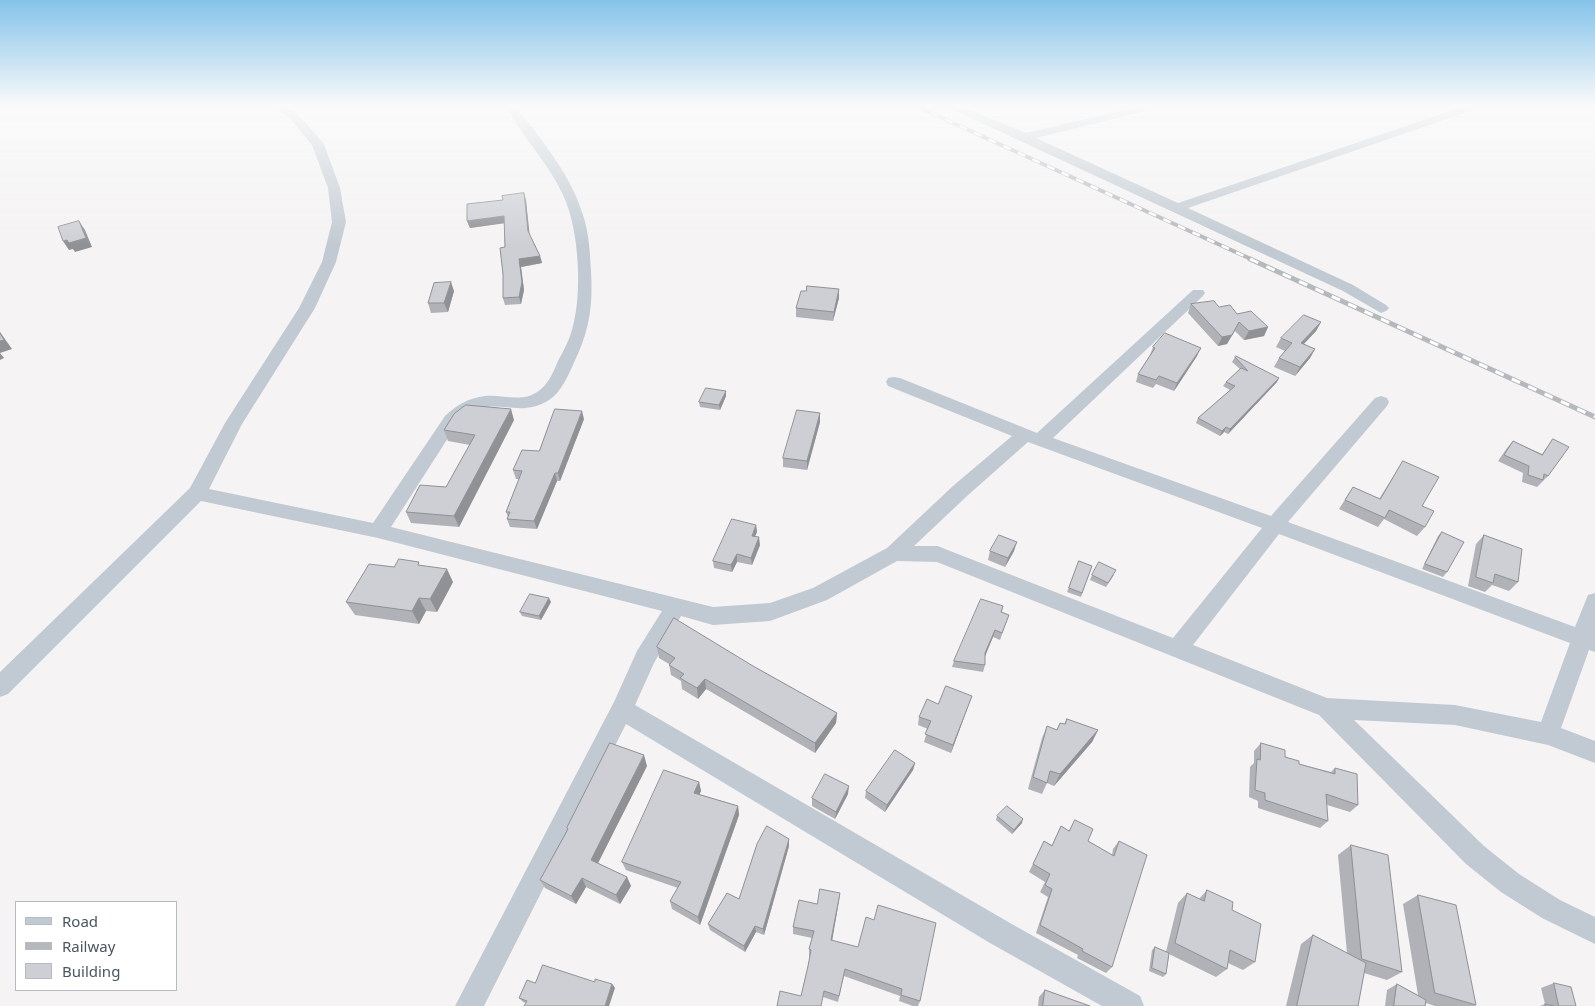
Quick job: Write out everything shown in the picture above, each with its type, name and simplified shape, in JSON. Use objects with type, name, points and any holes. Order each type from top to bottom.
[{"type":"street","points":[[0,688],[197,492],[234,423],[307,308],[329,262],[339,222],[334,188],[321,153]]},
{"type":"street","points":[[378,531],[460,410],[489,400],[524,403],[543,396],[553,388],[578,340],[585,309],[583,253],[577,215],[562,182],[544,153]]},
{"type":"street","points":[[1055,153],[1348,288],[1380,308]]},
{"type":"street","points":[[1177,208],[1338,153]]},
{"type":"street","points":[[197,492],[378,531],[675,608],[713,616],[770,612],[820,594],[894,553],[960,491],[1032,437],[1198,293]]},
{"type":"street","points":[[894,382],[1032,437],[1274,524],[1588,641]]},
{"type":"street","points":[[1178,648],[1274,524],[1381,402]]},
{"type":"street","points":[[894,553],[938,554],[1328,708],[1455,715],[1548,734],[1595,752]]},
{"type":"street","points":[[1548,734],[1588,641],[1595,601]]},
{"type":"street","points":[[469,1006],[622,709],[645,658],[675,608]]},
{"type":"street","points":[[1328,708],[1475,855],[1510,883],[1551,909],[1595,931]]},
{"type":"street","points":[[622,709],[1000,933],[1130,1006]]},
{"type":"building","points":[[524,193],[528,231],[540,256],[519,259],[522,282],[519,297],[503,298],[500,248],[505,247],[504,216],[467,221],[467,204],[503,200],[502,196]]},
{"type":"building","points":[[79,221],[86,238],[69,243],[67,240],[63,241],[58,227]]},
{"type":"building","points":[[451,282],[444,303],[428,303],[434,283]]},
{"type":"building","points":[[807,286],[839,289],[834,312],[796,308],[801,291],[806,291]]},
{"type":"building","points":[[1214,301],[1219,307],[1230,305],[1237,314],[1251,311],[1268,327],[1249,331],[1239,322],[1232,335],[1222,337],[1191,304]]},
{"type":"building","points":[[1304,315],[1321,322],[1301,343],[1315,349],[1300,367],[1279,358],[1292,343],[1281,338]]},
{"type":"building","points":[[0,333],[4,340],[0,341]]},
{"type":"building","points":[[1165,333],[1201,348],[1177,383],[1159,376],[1156,380],[1138,374],[1155,348],[1153,347]]},
{"type":"building","points":[[1236,356],[1279,378],[1230,429],[1226,427],[1222,431],[1198,418],[1235,386],[1226,382],[1241,368],[1248,371]]},
{"type":"building","points":[[706,388],[726,391],[719,405],[699,402]]},
{"type":"building","points":[[466,405],[511,409],[454,516],[406,512],[420,485],[446,487],[475,435],[444,430],[454,414]]},
{"type":"building","points":[[555,409],[582,411],[558,473],[555,473],[534,521],[507,519],[510,512],[506,512],[522,471],[513,470],[522,450],[539,451]]},
{"type":"building","points":[[797,410],[820,413],[807,461],[783,458]]},
{"type":"building","points":[[1553,439],[1569,447],[1548,476],[1544,474],[1543,480],[1528,475],[1529,466],[1504,455],[1513,441],[1542,455]]},
{"type":"building","points":[[1403,461],[1439,477],[1422,506],[1434,511],[1425,527],[1389,510],[1385,518],[1345,500],[1353,487],[1380,499]]},
{"type":"building","points":[[732,519],[756,525],[752,536],[759,537],[751,558],[737,554],[731,565],[713,561]]},
{"type":"building","points":[[1442,532],[1464,542],[1447,572],[1425,564]]},
{"type":"building","points":[[999,535],[1017,542],[1008,558],[990,551]]},
{"type":"building","points":[[1484,535],[1522,549],[1518,582],[1495,574],[1493,583],[1476,577]]},
{"type":"building","points":[[399,559],[419,562],[418,565],[447,569],[430,599],[419,598],[412,611],[346,602],[369,564],[394,567]]},
{"type":"building","points":[[1079,561],[1092,566],[1082,593],[1069,588]]},
{"type":"building","points":[[1099,562],[1116,570],[1108,583],[1092,575]]},
{"type":"building","points":[[530,594],[549,598],[539,616],[520,612]]},
{"type":"building","points":[[981,599],[1003,606],[1001,612],[1009,615],[1002,633],[995,630],[985,653],[985,665],[954,661]]},
{"type":"building","points":[[674,618],[753,666],[837,713],[815,743],[705,679],[697,688],[680,678],[684,674],[669,665],[675,658],[657,647]]},
{"type":"building","points":[[946,686],[972,696],[953,745],[925,734],[931,721],[919,717],[927,699],[938,704]]},
{"type":"building","points":[[1067,719],[1098,730],[1060,774],[1050,771],[1047,783],[1033,777],[1047,726],[1057,730],[1060,723],[1065,724]]},
{"type":"building","points":[[610,743],[644,755],[591,860],[627,877],[616,895],[582,878],[571,896],[540,880],[568,829]]},
{"type":"building","points":[[1261,743],[1285,750],[1285,757],[1299,761],[1299,764],[1335,774],[1335,768],[1357,774],[1358,805],[1326,794],[1328,821],[1265,800],[1265,793],[1255,790],[1257,759],[1260,760]]},
{"type":"building","points":[[895,750],[915,763],[887,805],[866,791]]},
{"type":"building","points":[[664,770],[699,782],[694,793],[738,806],[698,917],[670,901],[681,882],[622,862]]},
{"type":"building","points":[[825,774],[849,786],[836,812],[812,798]]},
{"type":"building","points":[[1007,806],[1023,819],[1014,830],[997,816]]},
{"type":"building","points":[[1075,820],[1093,829],[1088,841],[1114,856],[1119,841],[1147,855],[1112,967],[1040,925],[1052,889],[1045,885],[1050,874],[1033,864],[1044,841],[1052,846],[1061,826],[1069,831]]},
{"type":"building","points":[[767,826],[789,839],[763,929],[755,926],[744,946],[708,924],[727,893],[739,899],[757,844]]},
{"type":"building","points":[[1351,845],[1388,855],[1402,972],[1362,959]]},
{"type":"building","points":[[820,889],[840,893],[831,940],[858,947],[866,917],[874,920],[878,905],[936,923],[920,1001],[901,995],[902,989],[845,969],[839,996],[824,991],[821,1006],[777,1006],[780,991],[801,996],[814,931],[793,927],[799,900],[817,904]]},
{"type":"building","points":[[1207,890],[1233,902],[1232,910],[1261,924],[1255,962],[1230,950],[1227,969],[1175,943],[1187,893],[1204,901]]},
{"type":"building","points":[[1418,895],[1456,905],[1476,1005],[1435,993]]},
{"type":"building","points":[[1313,935],[1366,963],[1358,1006],[1297,1006]]},
{"type":"building","points":[[1155,947],[1169,953],[1166,974],[1152,968]]},
{"type":"building","points":[[543,965],[595,982],[595,979],[612,984],[605,1006],[524,1006],[527,1001],[519,998],[527,980],[535,983]]},
{"type":"building","points":[[1554,983],[1571,987],[1576,1006],[1559,1006]]},
{"type":"building","points":[[1397,984],[1426,1000],[1425,1006],[1394,1006]]},
{"type":"building","points":[[1045,990],[1090,1006],[1043,1006]]},
{"type":"railway","points":[[1019,153],[1253,260]]},
{"type":"railway","points":[[1250,259],[1595,417]]}]
